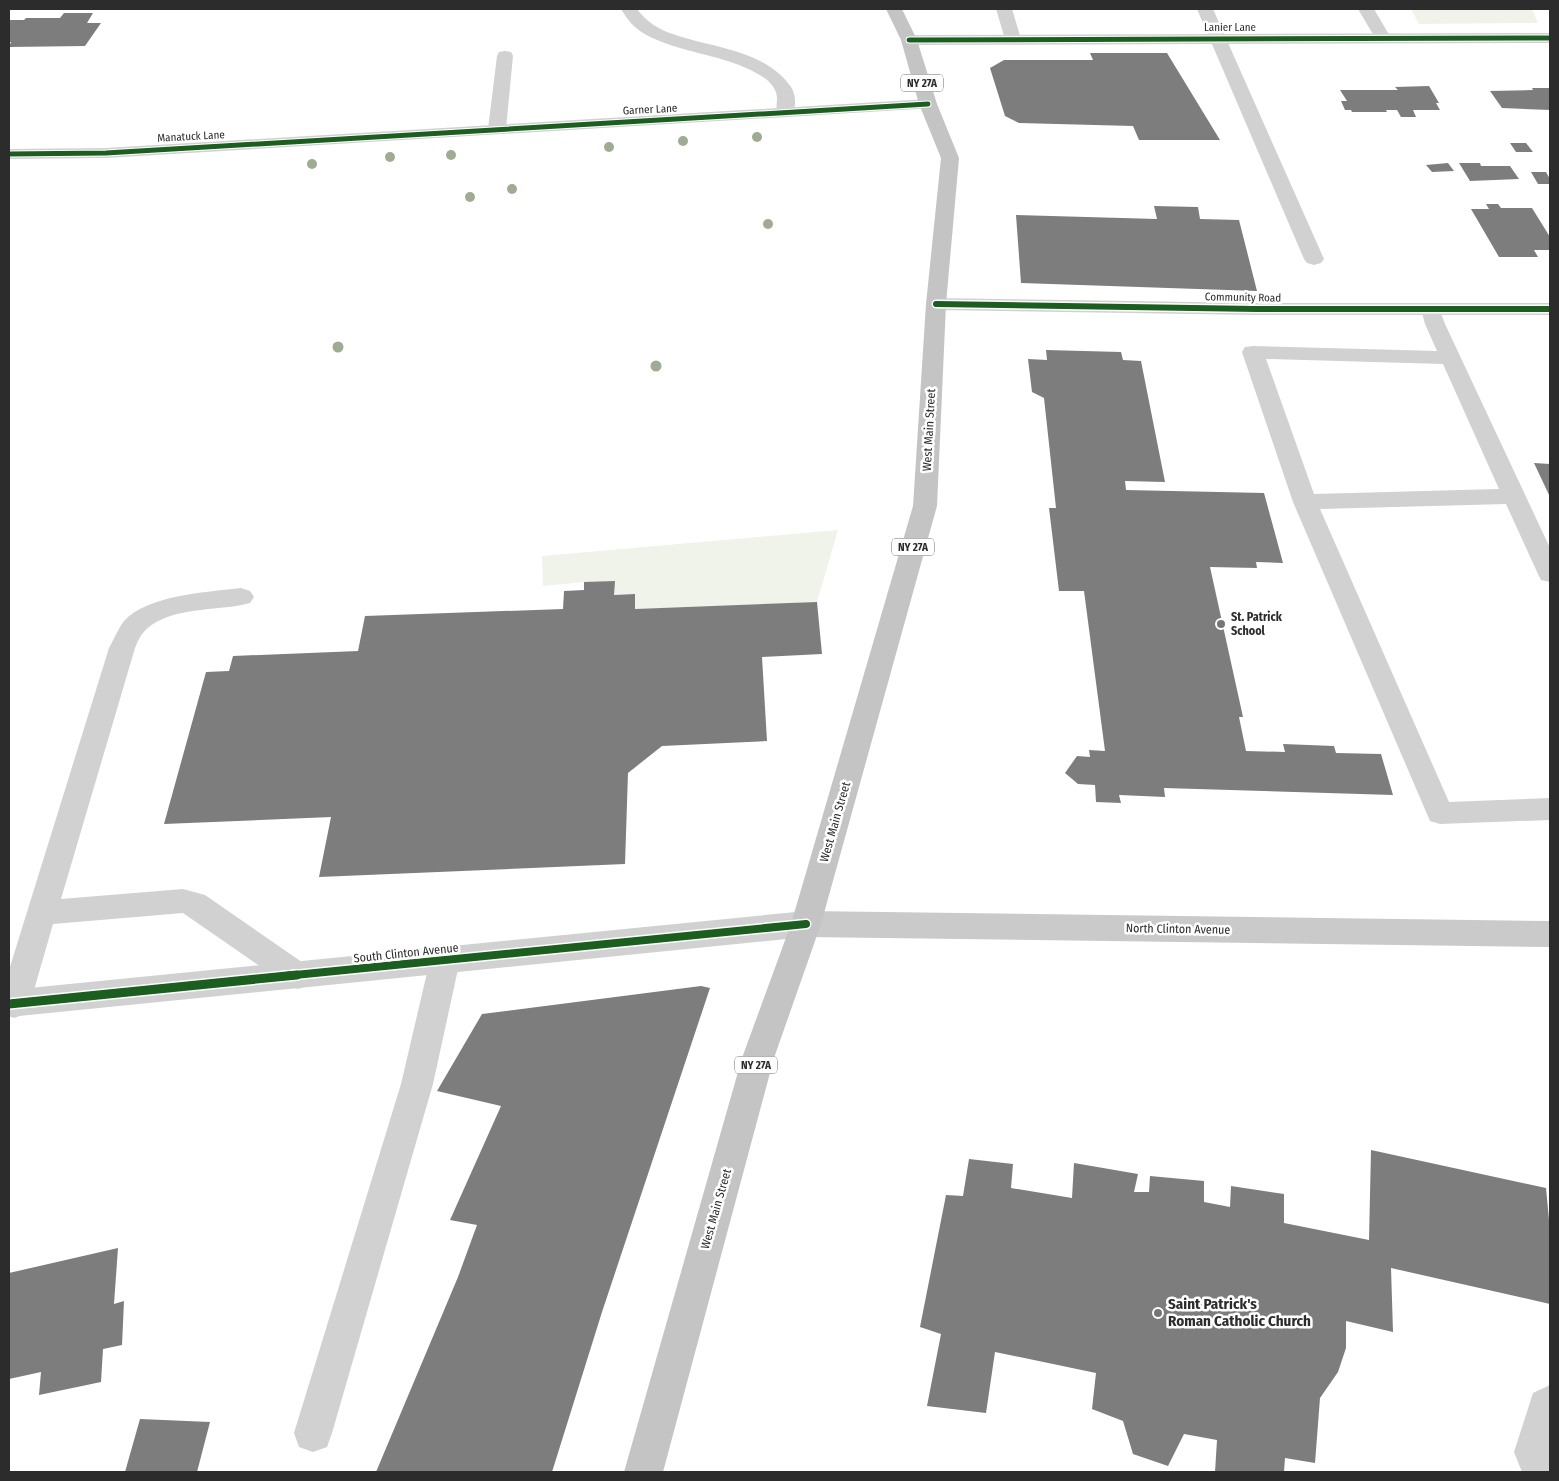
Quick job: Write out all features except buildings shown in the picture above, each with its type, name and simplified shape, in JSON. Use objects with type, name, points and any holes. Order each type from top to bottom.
[{"type":"main road","name":"NY 27A","points":[[894,9],[909,40],[928,104]]},
{"type":"main road","name":"West Main Street","points":[[643,1472],[758,1058],[806,924],[925,506],[936,304],[950,158],[928,104]]},
{"type":"main road","name":"North Clinton Avenue","points":[[806,924],[1550,934]]},
{"type":"street","points":[[629,9],[644,27],[686,44],[750,63],[765,70],[778,80],[786,95],[785,112]]},
{"type":"street","points":[[1004,9],[1013,39]]},
{"type":"street","points":[[1205,9],[1216,38],[1314,259]]},
{"type":"street","points":[[1366,9],[1383,38]]},
{"type":"street","name":"Lanier Lane","points":[[909,40],[1550,38]]},
{"type":"street","points":[[497,130],[505,56]]},
{"type":"street","name":"Garner Lane","points":[[374,137],[928,104]]},
{"type":"street","name":"Manatuck Lane","points":[[9,154],[106,153],[374,137]]},
{"type":"street","name":"Community Road","points":[[936,304],[1257,309],[1550,309]]},
{"type":"street","points":[[1431,309],[1435,324],[1550,574]]},
{"type":"street","points":[[1451,358],[1253,352],[1305,502],[1364,634],[1440,813],[1550,809]]},
{"type":"street","points":[[1305,502],[1514,496]]},
{"type":"street","points":[[11,1004],[42,913],[122,648],[135,626],[170,608],[193,602],[241,598]]},
{"type":"street","points":[[42,913],[183,900],[194,904],[298,976]]},
{"type":"street","name":"South Clinton Avenue","points":[[11,1004],[806,924]]},
{"type":"street","points":[[314,1433],[417,1084],[444,960]]},
{"type":"street","points":[[1543,1472],[1533,1452],[1546,1406],[1550,1404]]},
{"type":"shaded area","points":[[1411,9],[1532,9],[1538,23],[1419,24]]},
{"type":"shaded area","points":[[838,530],[817,602],[635,609],[635,594],[614,595],[584,582],[543,586],[542,556]]},
{"type":"cycle path","points":[[909,40],[1550,38]]},
{"type":"cycle path","points":[[9,154],[106,153],[928,104]]},
{"type":"cycle path","points":[[936,304],[1257,309],[1550,309]]},
{"type":"cycle path","points":[[9,1004],[806,924]]},
{"type":"place","name":"St. Patrick School","points":[[1221,624]]},
{"type":"place","name":"Saint Patrick's Roman Catholic Church","points":[[1158,1313]]}]
